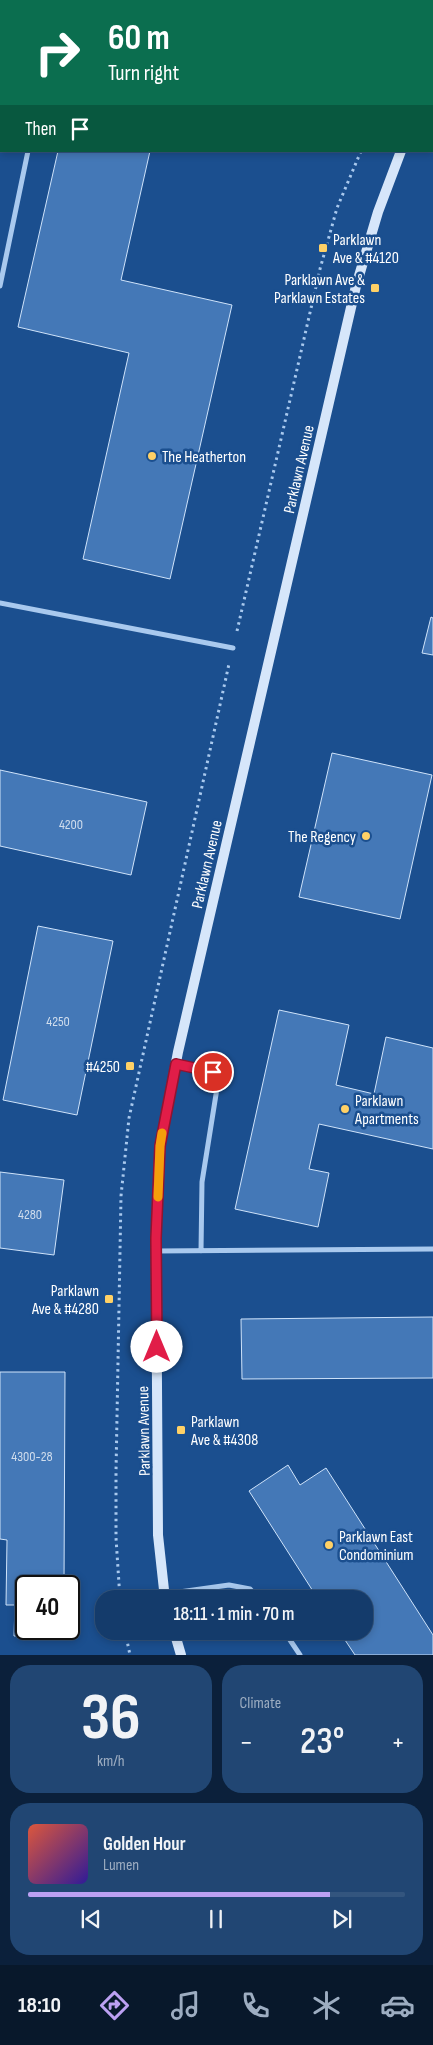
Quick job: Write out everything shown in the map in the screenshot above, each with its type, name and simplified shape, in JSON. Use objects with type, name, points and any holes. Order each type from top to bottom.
[{"type":"street","points":[[0,286],[28,152]]},
{"type":"street","name":"Parklawn Avenue","points":[[164,1590],[158,1535],[156,1251],[160,1146],[176,1064],[356,286],[378,212],[401,152]]},
{"type":"street","points":[[0,603],[233,648]]},
{"type":"street","points":[[176,1064],[213,1072],[218,1082],[202,1182],[201,1251]]},
{"type":"street","points":[[156,1251],[433,1249]]},
{"type":"street","points":[[203,1590],[230,1585],[250,1590]]},
{"type":"street","points":[[177,1640],[181,1655]]},
{"type":"street","points":[[290,1640],[300,1655]]},
{"type":"path","points":[[127,1640],[130,1655]]},
{"type":"building","name":"The Heatherton","points":[[58,152],[150,152],[121,280],[232,305],[170,579],[83,559],[129,353],[18,327]]},
{"type":"building","points":[[431,617],[433,618],[433,655],[422,653]]},
{"type":"building","name":"The Regency","points":[[332,753],[432,775],[400,919],[299,897]]},
{"type":"building","points":[[0,770],[147,802],[131,875],[0,846]]},
{"type":"building","points":[[38,926],[113,941],[77,1115],[3,1100]]},
{"type":"building","name":"Parklawn Apartments","points":[[279,1010],[349,1025],[336,1085],[374,1094],[386,1037],[433,1048],[433,1149],[319,1124],[309,1169],[329,1173],[318,1227],[235,1209]]},
{"type":"building","points":[[0,1172],[64,1180],[54,1255],[0,1248]]},
{"type":"building","points":[[433,1317],[433,1378],[242,1379],[241,1319]]},
{"type":"building","points":[[0,1372],[65,1372],[64,1575],[15,1575],[15,1605],[6,1605],[7,1540],[0,1539]]},
{"type":"building","name":"Parklawn East Condominium","points":[[288,1465],[300,1485],[326,1468],[433,1635],[433,1655],[355,1655],[345,1640],[373,1640],[373,1590],[312,1590],[249,1491]]},
{"type":"slow traffic","points":[[158,1197],[162,1133]]},
{"type":"place","name":"Parklawn Ave & #4120","points":[[323,248]]},
{"type":"place","name":"Parklawn Ave & Parklawn Estates","points":[[375,288]]},
{"type":"place","name":"The Heatherton","points":[[152,456]]},
{"type":"place","name":"The Regency","points":[[366,836]]},
{"type":"place","name":"#4250","points":[[130,1066]]},
{"type":"place","name":"Parklawn Apartments","points":[[345,1109]]},
{"type":"place","name":"Parklawn Ave & #4280","points":[[109,1299]]},
{"type":"place","name":"Parklawn Ave & #4308","points":[[181,1430]]},
{"type":"place","name":"Parklawn East Condominium","points":[[329,1545]]},
{"type":"route","points":[[157,1347],[156,1238],[160,1146],[176,1064],[213,1072]]}]
